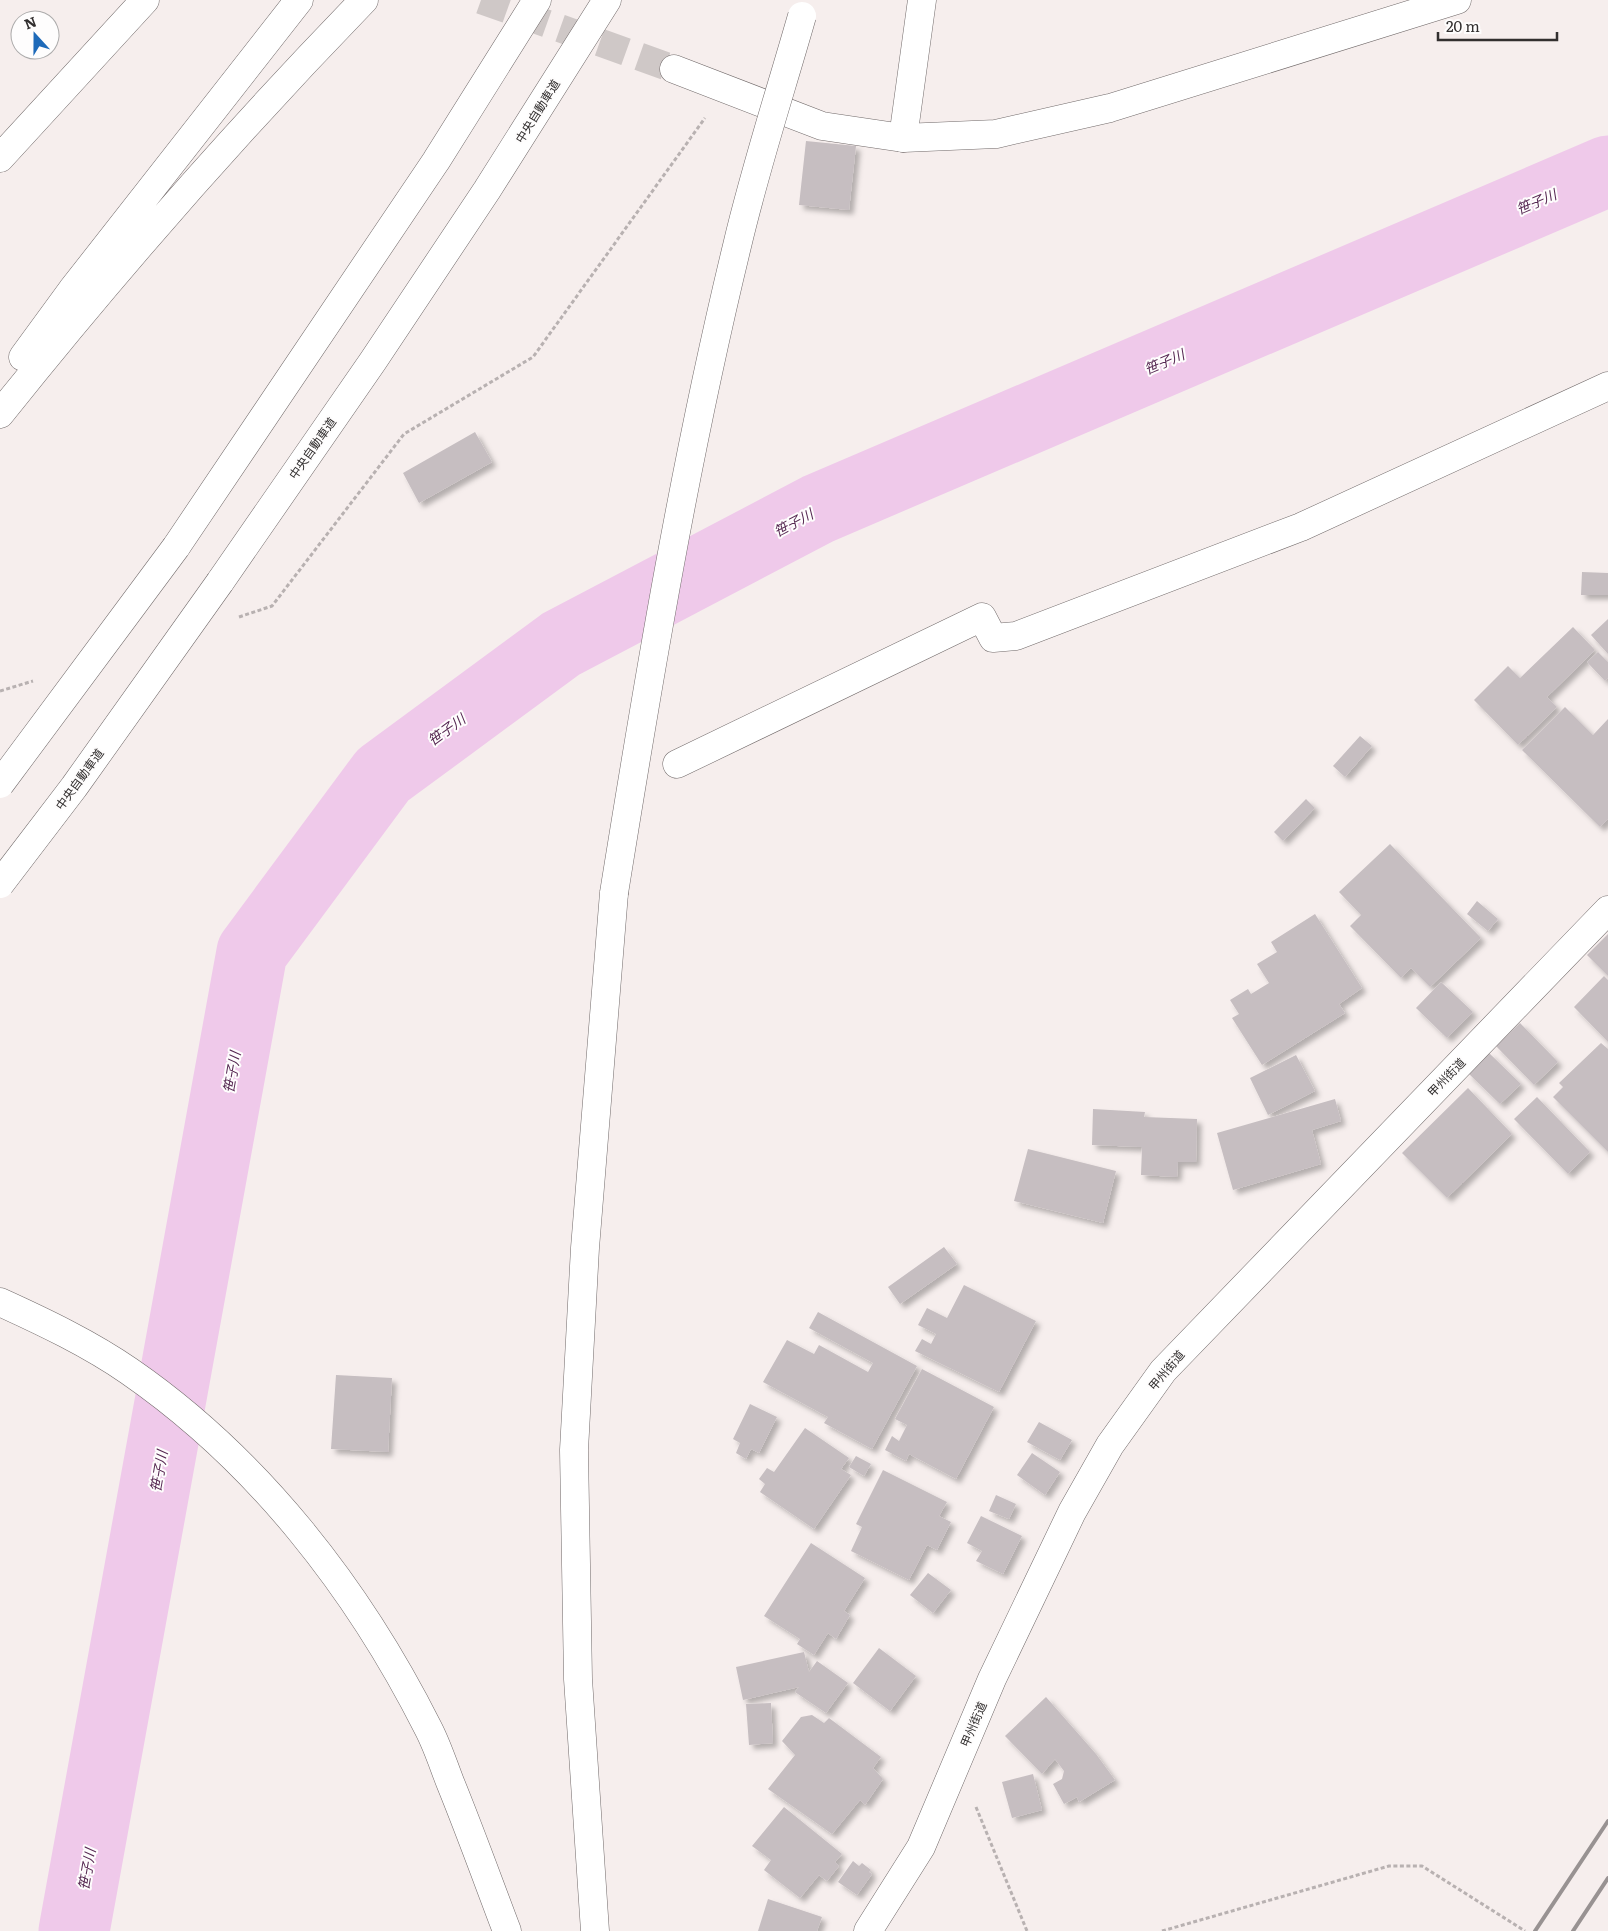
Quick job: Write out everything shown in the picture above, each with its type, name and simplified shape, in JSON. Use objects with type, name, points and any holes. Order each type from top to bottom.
[{"type":"main road","points":[[0,158],[145,0]]},
{"type":"main road","points":[[0,389],[72,290],[299,0]]},
{"type":"main road","points":[[0,414],[93,299],[213,160],[364,0]]},
{"type":"main road","points":[[0,784],[176,547],[436,161],[538,0]]},
{"type":"main road","name":"中央自動車道","points":[[0,884],[74,787],[220,582],[373,361],[460,230],[607,0]]},
{"type":"main road","points":[[902,138],[922,0]]},
{"type":"main road","points":[[674,69],[822,126],[902,138],[996,134],[1110,108],[1457,0]]},
{"type":"main road","points":[[595,1931],[578,1679],[574,1450],[585,1248],[614,893],[652,660],[690,460],[737,245],[805,8]]},
{"type":"main road","points":[[676,764],[982,617],[993,638],[1016,636],[1301,527],[1608,386]]},
{"type":"main road","name":"甲州街道","points":[[868,1931],[921,1847],[992,1679],[1072,1512],[1110,1445],[1163,1371],[1608,910]]},
{"type":"main road","points":[[0,1302],[46,1323],[129,1371],[206,1432],[274,1499],[336,1575],[385,1649],[429,1730],[469,1828],[507,1931]]},
{"type":"path","points":[[234,618],[272,606],[404,434],[533,357],[726,89]]},
{"type":"path","points":[[0,691],[34,681]]},
{"type":"path","points":[[958,1760],[1027,1931]]},
{"type":"path","points":[[1162,1931],[1389,1866],[1422,1866],[1525,1931]]},
{"type":"building","points":[[806,141],[856,146],[849,210],[799,205]]},
{"type":"building","points":[[475,432],[492,462],[419,503],[403,473]]},
{"type":"building","points":[[1582,572],[1608,573],[1608,595],[1581,595]]},
{"type":"building","points":[[1608,619],[1608,654],[1591,635]]},
{"type":"building","points":[[1573,627],[1595,650],[1547,697],[1557,707],[1518,745],[1474,700],[1508,666],[1520,678]]},
{"type":"building","points":[[1598,652],[1608,662],[1608,678],[1605,681],[1587,662]]},
{"type":"building","points":[[1565,707],[1593,735],[1608,719],[1608,819],[1600,827],[1522,750]]},
{"type":"building","points":[[1360,736],[1372,746],[1345,777],[1333,766]]},
{"type":"building","points":[[1306,799],[1315,808],[1283,841],[1274,832]]},
{"type":"building","points":[[1390,844],[1481,938],[1430,987],[1411,968],[1401,978],[1350,926],[1361,915],[1339,892]]},
{"type":"building","points":[[1477,901],[1498,919],[1488,931],[1467,914]]},
{"type":"building","points":[[1315,914],[1362,988],[1339,1004],[1345,1013],[1262,1065],[1232,1018],[1239,1014],[1230,1000],[1248,989],[1251,994],[1269,983],[1257,964],[1277,952],[1271,942]]},
{"type":"building","points":[[1608,934],[1608,976],[1587,955]]},
{"type":"building","points":[[1604,976],[1608,980],[1608,1042],[1574,1007]]},
{"type":"building","points":[[1441,982],[1473,1012],[1447,1038],[1416,1008]]},
{"type":"building","points":[[1520,1023],[1558,1062],[1534,1085],[1496,1046]]},
{"type":"building","points":[[1601,1043],[1608,1049],[1608,1152],[1553,1097],[1563,1087],[1559,1083]]},
{"type":"building","points":[[1489,1053],[1521,1084],[1500,1104],[1468,1073]]},
{"type":"building","points":[[1296,1055],[1315,1091],[1268,1115],[1250,1078]]},
{"type":"building","points":[[1468,1088],[1512,1134],[1447,1198],[1402,1153]]},
{"type":"building","points":[[1537,1097],[1590,1152],[1568,1174],[1514,1119]]},
{"type":"building","points":[[1335,1099],[1341,1121],[1312,1130],[1321,1164],[1233,1190],[1217,1133]]},
{"type":"building","points":[[1093,1109],[1145,1112],[1144,1117],[1197,1119],[1196,1162],[1178,1162],[1177,1177],[1141,1175],[1142,1147],[1092,1145]]},
{"type":"building","points":[[1028,1149],[1116,1171],[1103,1223],[1014,1201]]},
{"type":"building","points":[[944,1247],[957,1264],[900,1304],[888,1287]]},
{"type":"building","points":[[964,1285],[1036,1321],[999,1392],[915,1351],[922,1339],[931,1344],[936,1334],[918,1325],[927,1308],[947,1318]]},
{"type":"building","points":[[818,1312],[917,1366],[872,1449],[824,1423],[828,1417],[763,1382],[787,1340],[814,1354],[819,1345],[868,1372],[873,1363],[809,1328]]},
{"type":"building","points":[[922,1369],[994,1407],[956,1479],[909,1454],[906,1461],[885,1450],[892,1436],[899,1441],[907,1425],[895,1419]]},
{"type":"building","points":[[336,1375],[392,1378],[388,1452],[331,1449]]},
{"type":"building","points":[[750,1404],[777,1417],[759,1453],[751,1449],[746,1459],[736,1453],[740,1443],[733,1439]]},
{"type":"building","points":[[1039,1422],[1072,1440],[1060,1460],[1027,1442]]},
{"type":"building","points":[[805,1428],[849,1458],[841,1469],[851,1475],[814,1529],[760,1492],[765,1484],[759,1479],[767,1468],[774,1472]]},
{"type":"building","points":[[1032,1453],[1060,1472],[1045,1495],[1017,1475]]},
{"type":"building","points":[[856,1456],[871,1464],[864,1476],[849,1467]]},
{"type":"building","points":[[883,1470],[947,1502],[939,1516],[951,1522],[937,1550],[927,1545],[909,1580],[851,1551],[862,1527],[856,1524]]},
{"type":"building","points":[[996,1495],[1016,1504],[1009,1519],[989,1511]]},
{"type":"building","points":[[981,1516],[1022,1536],[1003,1574],[976,1561],[982,1551],[967,1543]]},
{"type":"building","points":[[811,1543],[865,1578],[844,1611],[850,1615],[836,1639],[828,1633],[814,1655],[797,1644],[800,1639],[764,1616]]},
{"type":"building","points":[[928,1573],[951,1590],[933,1613],[910,1595]]},
{"type":"building","points":[[879,1648],[916,1676],[890,1711],[853,1683]]},
{"type":"building","points":[[804,1652],[809,1672],[817,1661],[848,1683],[826,1713],[795,1692],[799,1687],[743,1700],[736,1667]]},
{"type":"building","points":[[1046,1697],[1096,1754],[1115,1780],[1079,1802],[1077,1797],[1064,1804],[1053,1784],[1062,1779],[1064,1771],[1055,1759],[1042,1774],[1005,1736]]},
{"type":"building","points":[[771,1703],[773,1743],[749,1745],[746,1704]]},
{"type":"building","points":[[812,1715],[824,1723],[829,1718],[881,1757],[873,1768],[883,1779],[865,1805],[860,1800],[832,1834],[768,1789],[795,1755],[782,1741],[801,1717]]},
{"type":"building","points":[[1033,1774],[1042,1810],[1012,1818],[1002,1782]]},
{"type":"building","points":[[784,1807],[842,1854],[835,1862],[839,1866],[827,1881],[819,1875],[800,1898],[764,1870],[771,1860],[752,1846]]},
{"type":"building","points":[[853,1861],[859,1866],[862,1863],[871,1870],[869,1872],[872,1874],[857,1895],[838,1882]]},
{"type":"building","points":[[768,1899],[822,1917],[817,1931],[758,1931]]},
{"type":"waterway","name":"笹子川","points":[[74,1931],[252,952],[383,775],[561,644],[818,509],[1608,171]]},
{"type":"tunnel","points":[[481,0],[674,69]]},
{"type":"railway","points":[[1535,1931],[1608,1821]]},
{"type":"railway","points":[[1573,1931],[1608,1878]]}]
